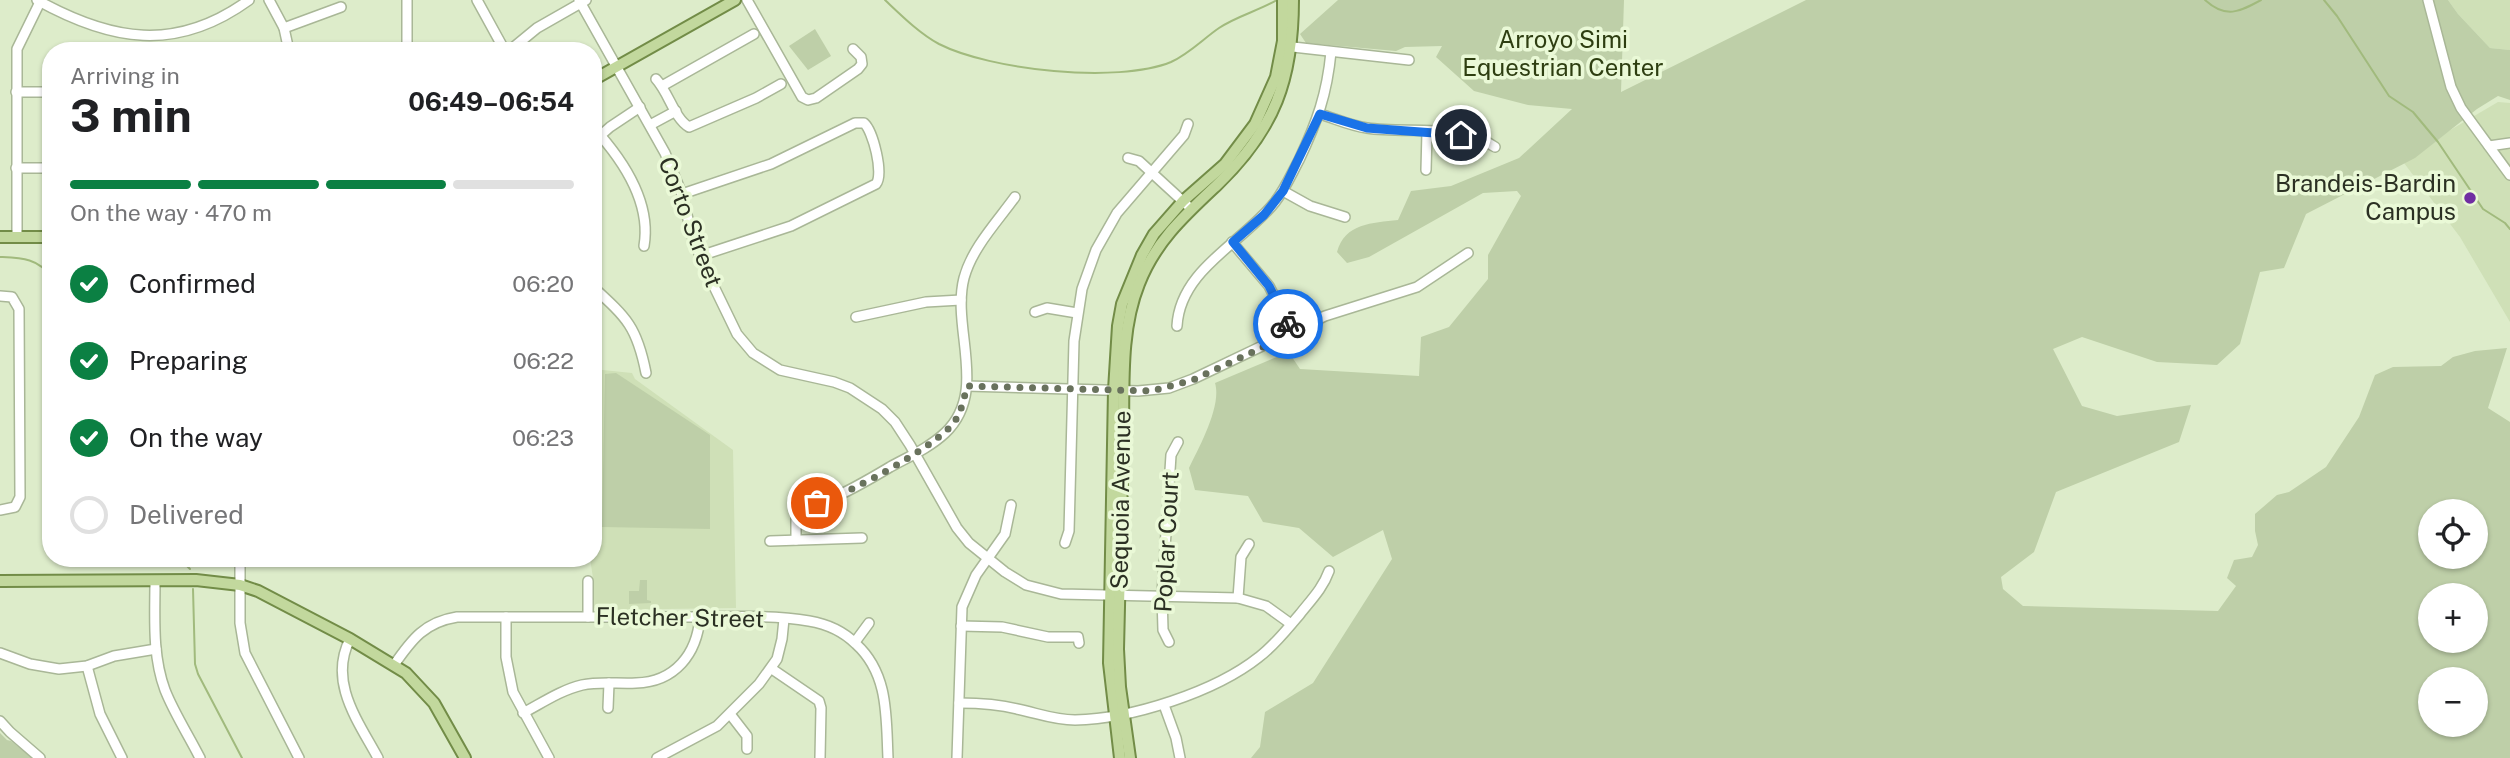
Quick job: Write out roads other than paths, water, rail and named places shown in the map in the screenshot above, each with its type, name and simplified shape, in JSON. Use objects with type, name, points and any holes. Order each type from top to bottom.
[{"type":"main road","points":[[602,75],[735,0]]},
{"type":"main road","name":"Sequoia Avenue","points":[[1283,0],[1288,23]]},
{"type":"main road","name":"Sequoia Avenue","points":[[1130,758],[1118,714],[1109,663],[1114,594],[1118,326],[1122,304],[1130,281],[1154,234],[1187,205],[1242,144],[1255,124],[1287,47],[1293,0]]},
{"type":"main road","points":[[0,237],[42,237]]},
{"type":"main road","points":[[0,581],[196,580],[240,585],[274,598],[394,665],[416,682],[434,703],[465,758]]},
{"type":"main road","name":"Sequoia Avenue","points":[[1118,714],[1120,758]]},
{"type":"street","points":[[17,237],[17,49],[39,1],[87,25],[142,36],[170,34],[197,27],[225,16],[248,0]]},
{"type":"street","points":[[269,0],[284,28],[287,42]]},
{"type":"street","points":[[407,0],[407,42]]},
{"type":"street","points":[[477,0],[502,42]]},
{"type":"street","points":[[747,0],[802,97],[808,100],[816,98],[858,69],[862,64],[861,57],[852,49]]},
{"type":"street","points":[[2428,0],[2451,87],[2461,106],[2510,174]]},
{"type":"street","points":[[519,42],[582,1]]},
{"type":"street","name":"Corto Street","points":[[582,1],[665,153],[682,194],[700,256],[737,334],[753,354],[780,370],[835,382],[866,397],[895,422],[957,528],[969,543],[1015,579],[1039,590],[1061,594],[1238,598],[1266,606],[1291,624]]},
{"type":"street","points":[[284,28],[341,7]]},
{"type":"street","points":[[754,34],[659,83],[688,127],[756,98],[781,84]]},
{"type":"street","points":[[1287,47],[1409,60]]},
{"type":"street","points":[[1177,326],[1180,308],[1200,273],[1264,215],[1283,191],[1320,114],[1328,84],[1331,52]]},
{"type":"street","points":[[16,92],[42,92]]},
{"type":"street","points":[[602,134],[640,107]]},
{"type":"street","points":[[650,125],[676,111]]},
{"type":"street","points":[[1320,114],[1367,128],[1461,135],[1487,141],[1495,147]]},
{"type":"street","points":[[682,194],[771,164],[855,123],[864,123],[869,129],[880,174],[879,181],[791,226],[700,256]]},
{"type":"street","points":[[1065,543],[1069,531],[1072,390],[1077,313],[1089,270],[1117,213],[1184,135],[1188,124]]},
{"type":"street","points":[[1426,170],[1427,132]]},
{"type":"street","points":[[602,143],[620,161],[637,192],[647,231],[644,246]]},
{"type":"street","points":[[2489,146],[2510,143]]},
{"type":"street","points":[[1128,158],[1139,161],[1187,205]]},
{"type":"street","points":[[16,168],[42,168]]},
{"type":"street","points":[[1283,191],[1310,206],[1345,217]]},
{"type":"street","points":[[796,540],[796,518],[802,507],[843,493],[915,454],[945,433],[955,421],[967,386],[961,300],[964,280],[971,260],[1015,197]]},
{"type":"street","points":[[1233,242],[1269,286],[1293,333]]},
{"type":"street","points":[[967,386],[1152,391],[1182,384],[1337,312],[1417,287],[1468,253]]},
{"type":"street","points":[[602,295],[632,325],[646,373]]},
{"type":"street","points":[[0,296],[12,297],[19,309],[20,497],[15,507],[0,510]]},
{"type":"street","points":[[856,317],[926,302],[961,300]]},
{"type":"street","points":[[1035,312],[1046,308],[1077,313]]},
{"type":"street","name":"Poplar Court","points":[[1169,642],[1163,630],[1162,595],[1171,454],[1178,442]]},
{"type":"street","points":[[957,758],[962,607],[968,589],[1004,534],[1011,505]]},
{"type":"street","points":[[770,541],[862,538]]},
{"type":"street","points":[[1238,598],[1241,557],[1249,544]]},
{"type":"street","points":[[240,567],[240,623],[245,653],[299,758]]},
{"type":"street","points":[[959,703],[1000,705],[1048,718],[1073,720],[1164,705],[1246,666],[1269,649],[1325,584],[1329,570]]},
{"type":"street","points":[[155,581],[156,649],[164,687],[201,758]]},
{"type":"street","points":[[588,581],[588,617]]},
{"type":"street","name":"Fletcher Street","points":[[394,665],[415,636],[435,622],[457,617],[700,617],[784,619],[822,624],[855,642],[869,658],[881,680],[886,706],[888,758]]},
{"type":"street","points":[[506,617],[507,673],[523,713],[549,758]]},
{"type":"street","points":[[523,713],[569,689],[595,683],[646,682],[673,672],[693,648],[700,617]]},
{"type":"street","points":[[657,758],[705,734],[730,714],[772,669],[781,647],[784,619]]},
{"type":"street","points":[[855,642],[869,623]]},
{"type":"street","points":[[961,626],[1002,627],[1048,637],[1078,637],[1079,643]]},
{"type":"street","points":[[350,639],[343,655],[341,682],[347,700],[378,758]]},
{"type":"street","points":[[0,653],[45,668],[87,666],[114,656],[156,649]]},
{"type":"street","points":[[87,666],[100,714],[122,758]]},
{"type":"street","points":[[772,669],[819,701],[820,758]]},
{"type":"street","points":[[608,683],[608,708]]},
{"type":"street","points":[[1164,705],[1180,758]]},
{"type":"street","points":[[730,714],[747,736],[747,749]]},
{"type":"street","points":[[0,721],[9,733],[40,758]]},
{"type":"waterway","points":[[885,0],[925,35],[961,53],[1021,67],[1087,73],[1148,69],[1171,62],[1226,24],[1277,0]]},
{"type":"waterway","points":[[2205,0],[2226,12],[2246,8],[2261,0]]},
{"type":"waterway","points":[[2324,0],[2389,96],[2413,112],[2438,142],[2483,209],[2510,229]]},
{"type":"waterway","points":[[0,257],[22,259],[42,267]]},
{"type":"waterway","points":[[193,589],[195,664],[242,758]]},
{"type":"place","name":"Brandeis-Bardin Campus","points":[[2470,198]]},
{"type":"park label","name":"Arroyo Simi Equestrian Center","points":[[1563,54]]}]
